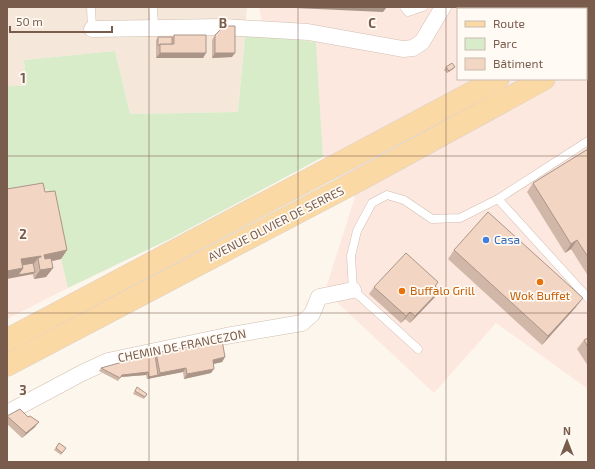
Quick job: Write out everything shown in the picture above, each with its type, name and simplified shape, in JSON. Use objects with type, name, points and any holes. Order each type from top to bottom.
[{"type":"main road","name":"AVENUE OLIVIER DE SERRES","points":[[7,340],[496,80]]},
{"type":"main road","name":"AVENUE OLIVIER DE SERRES","points":[[7,365],[361,180],[542,80]]},
{"type":"street","points":[[92,29],[223,27],[308,32],[403,50],[413,48],[422,42],[443,7]]},
{"type":"street","name":"CHEMIN DE FRANCEZON","points":[[7,413],[76,376],[108,361],[226,336],[302,323],[312,314],[319,297],[353,290]]},
{"type":"lane","points":[[91,7],[92,29]]},
{"type":"lane","points":[[153,7],[154,28]]},
{"type":"lane","points":[[404,7],[408,12],[423,7]]},
{"type":"lane","points":[[418,349],[353,290],[351,256],[357,231],[372,203],[387,195],[404,200],[432,219],[460,218],[498,198],[588,141]]},
{"type":"lane","points":[[498,198],[588,298]]},
{"type":"shaded area","points":[[7,7],[247,7],[238,112],[130,114],[115,51],[24,60],[26,86],[7,86]]},
{"type":"shaded area","points":[[259,7],[588,7],[588,389],[496,323],[434,393],[325,291],[355,197],[323,157],[315,28],[262,22]]},
{"type":"shaded area","points":[[47,189],[68,288],[7,319],[7,197]]},
{"type":"green space","points":[[245,34],[316,42],[323,157],[168,240],[68,288],[47,189],[7,197],[7,86],[26,86],[24,60],[115,51],[130,114],[238,112]]},
{"type":"building","points":[[224,26],[235,26],[235,53],[215,53],[215,35]]},
{"type":"building","points":[[174,35],[206,35],[206,53],[160,53],[160,44],[174,44]]},
{"type":"building","points":[[158,37],[172,37],[172,44],[160,44],[158,46]]},
{"type":"building","points":[[452,63],[455,67],[449,71],[446,67]]},
{"type":"building","points":[[588,149],[588,257],[577,240],[571,244],[533,183]]},
{"type":"building","points":[[43,183],[45,192],[55,191],[67,250],[44,255],[45,259],[51,258],[53,268],[40,270],[38,258],[41,256],[21,259],[23,268],[7,271],[7,189]]},
{"type":"building","points":[[488,212],[583,298],[548,336],[454,250]]},
{"type":"building","name":"Buffalo Grill","points":[[406,253],[438,282],[435,286],[440,290],[415,316],[410,312],[406,316],[374,287]]},
{"type":"building","points":[[33,263],[35,272],[18,275],[23,268],[22,265]]},
{"type":"building","points":[[588,338],[588,347],[584,340]]},
{"type":"building","points":[[222,340],[225,357],[213,360],[214,369],[187,374],[186,368],[160,373],[156,353]]},
{"type":"building","points":[[155,355],[158,375],[149,377],[148,372],[122,375],[120,378],[101,368],[126,361]]},
{"type":"building","points":[[137,387],[147,394],[145,397],[135,391]]},
{"type":"building","points":[[20,409],[28,417],[30,416],[39,422],[26,433],[7,416]]},
{"type":"building","points":[[59,443],[66,448],[62,453],[56,448]]},
{"type":"place","name":"Casa","points":[[486,240]]},
{"type":"place","name":"Wok Buffet","points":[[540,282]]},
{"type":"place","name":"Buffalo Grill","points":[[402,291]]}]
